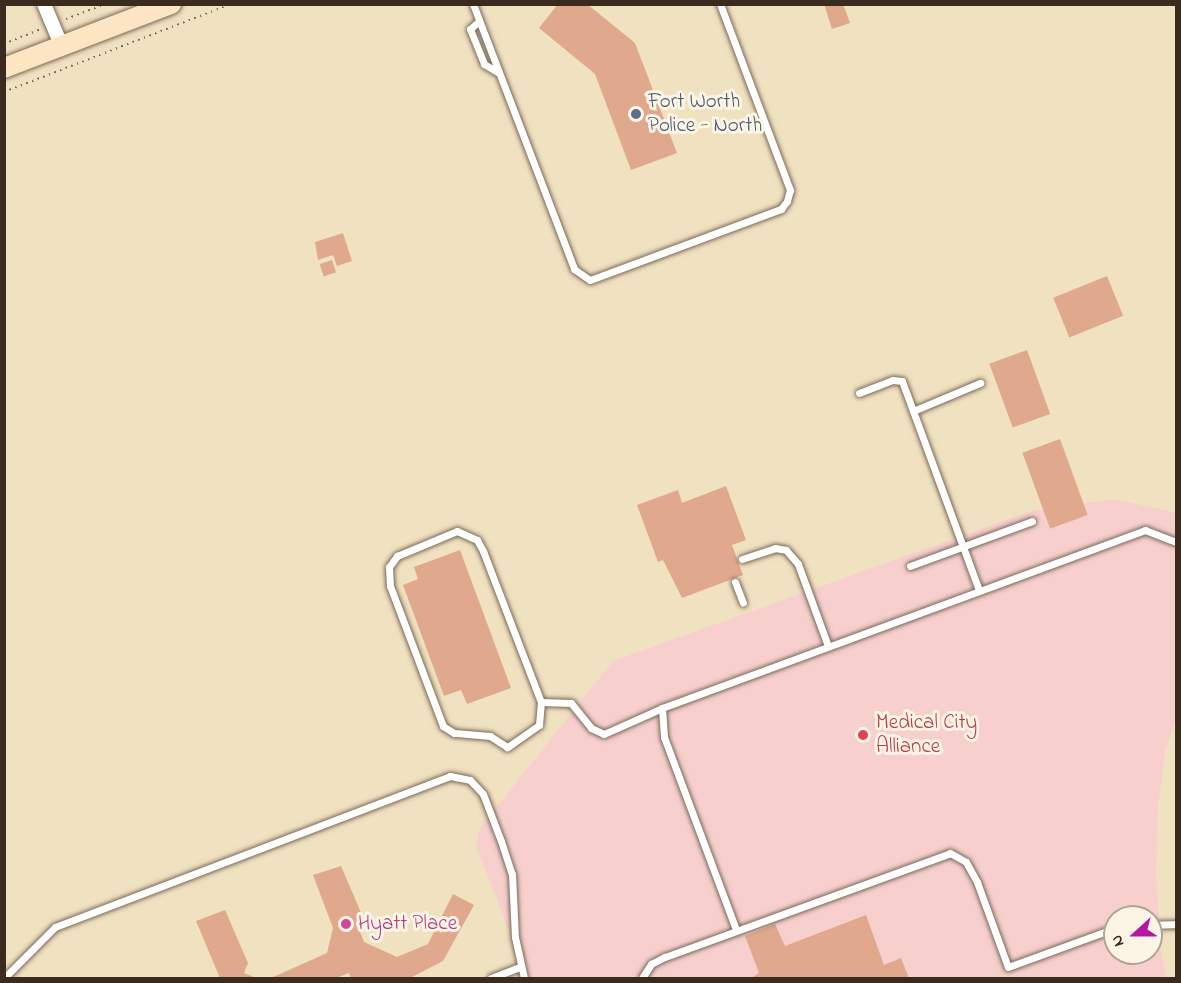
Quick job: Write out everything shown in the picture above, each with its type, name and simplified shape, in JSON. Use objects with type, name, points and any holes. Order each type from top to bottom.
[{"type":"main road","points":[[4,68],[171,4]]},
{"type":"main road","points":[[4,75],[31,59]]},
{"type":"street","points":[[44,4],[62,47]]},
{"type":"lane","points":[[473,4],[573,269],[590,280],[780,209],[787,201],[790,190],[720,4]]},
{"type":"lane","points":[[479,21],[470,29],[473,38],[484,64],[499,73]]},
{"type":"lane","points":[[859,393],[897,379],[902,381],[979,590]]},
{"type":"lane","points":[[913,411],[980,383]]},
{"type":"lane","points":[[910,566],[1032,521]]},
{"type":"lane","points":[[541,702],[571,703],[591,728],[604,734],[662,708],[1145,530],[1176,542]]},
{"type":"lane","points":[[457,531],[477,540],[541,702],[539,725],[507,747],[490,736],[454,733],[443,726],[390,586],[390,567],[397,556],[457,531]]},
{"type":"lane","points":[[742,560],[775,548],[786,550],[798,564],[828,646]]},
{"type":"lane","points":[[735,582],[743,603]]},
{"type":"lane","points":[[662,708],[664,737],[736,930]]},
{"type":"lane","points":[[4,978],[55,927],[450,776],[470,780],[483,794],[501,841],[512,874],[520,968],[524,978]]},
{"type":"lane","points":[[642,978],[651,964],[736,930],[950,854],[966,862],[1008,967],[1103,932]]},
{"type":"lane","points":[[491,978],[520,968]]},
{"type":"path","points":[[4,92],[231,4]]},
{"type":"shaded area","name":"Medical City Alliance","points":[[1115,499],[1176,513],[1176,717],[1165,752],[1158,807],[1156,872],[1158,905],[1103,905],[1103,965],[1163,965],[1163,962],[1167,978],[527,978],[476,846],[480,828],[613,661],[1031,511]]},
{"type":"building","name":"Fort Worth Police - North","points":[[558,4],[587,4],[635,43],[677,153],[631,170],[595,74],[539,28]]},
{"type":"building","points":[[824,4],[843,4],[850,23],[832,29]]},
{"type":"building","points":[[343,233],[352,261],[337,266],[333,255],[318,260],[315,242]]},
{"type":"building","points":[[332,260],[336,272],[324,276],[320,264]]},
{"type":"building","points":[[1107,276],[1123,316],[1069,338],[1053,298]]},
{"type":"building","points":[[1027,350],[1050,414],[1013,428],[989,364]]},
{"type":"building","points":[[1060,439],[1088,515],[1050,529],[1022,453]]},
{"type":"building","points":[[726,486],[746,540],[732,545],[743,575],[682,598],[663,560],[658,562],[637,505],[678,490],[682,503]]},
{"type":"building","points":[[460,550],[511,688],[467,704],[461,690],[444,696],[403,585],[418,579],[414,567]]},
{"type":"building","name":"Hyatt Place","points":[[341,866],[365,922],[358,927],[364,942],[397,957],[428,944],[453,894],[474,905],[443,961],[410,978],[351,978],[349,973],[336,978],[271,978],[327,953],[333,928],[313,875]]},
{"type":"building","points":[[225,910],[248,963],[244,973],[256,978],[220,978],[196,921]]},
{"type":"building","points":[[866,915],[884,965],[901,958],[909,978],[751,978],[759,973],[745,936],[775,924],[785,946]]},
{"type":"place","name":"Fort Worth Police - North","points":[[636,114]]},
{"type":"place","name":"Medical City Alliance","points":[[863,735]]},
{"type":"place","name":"Hyatt Place","points":[[346,924]]}]
